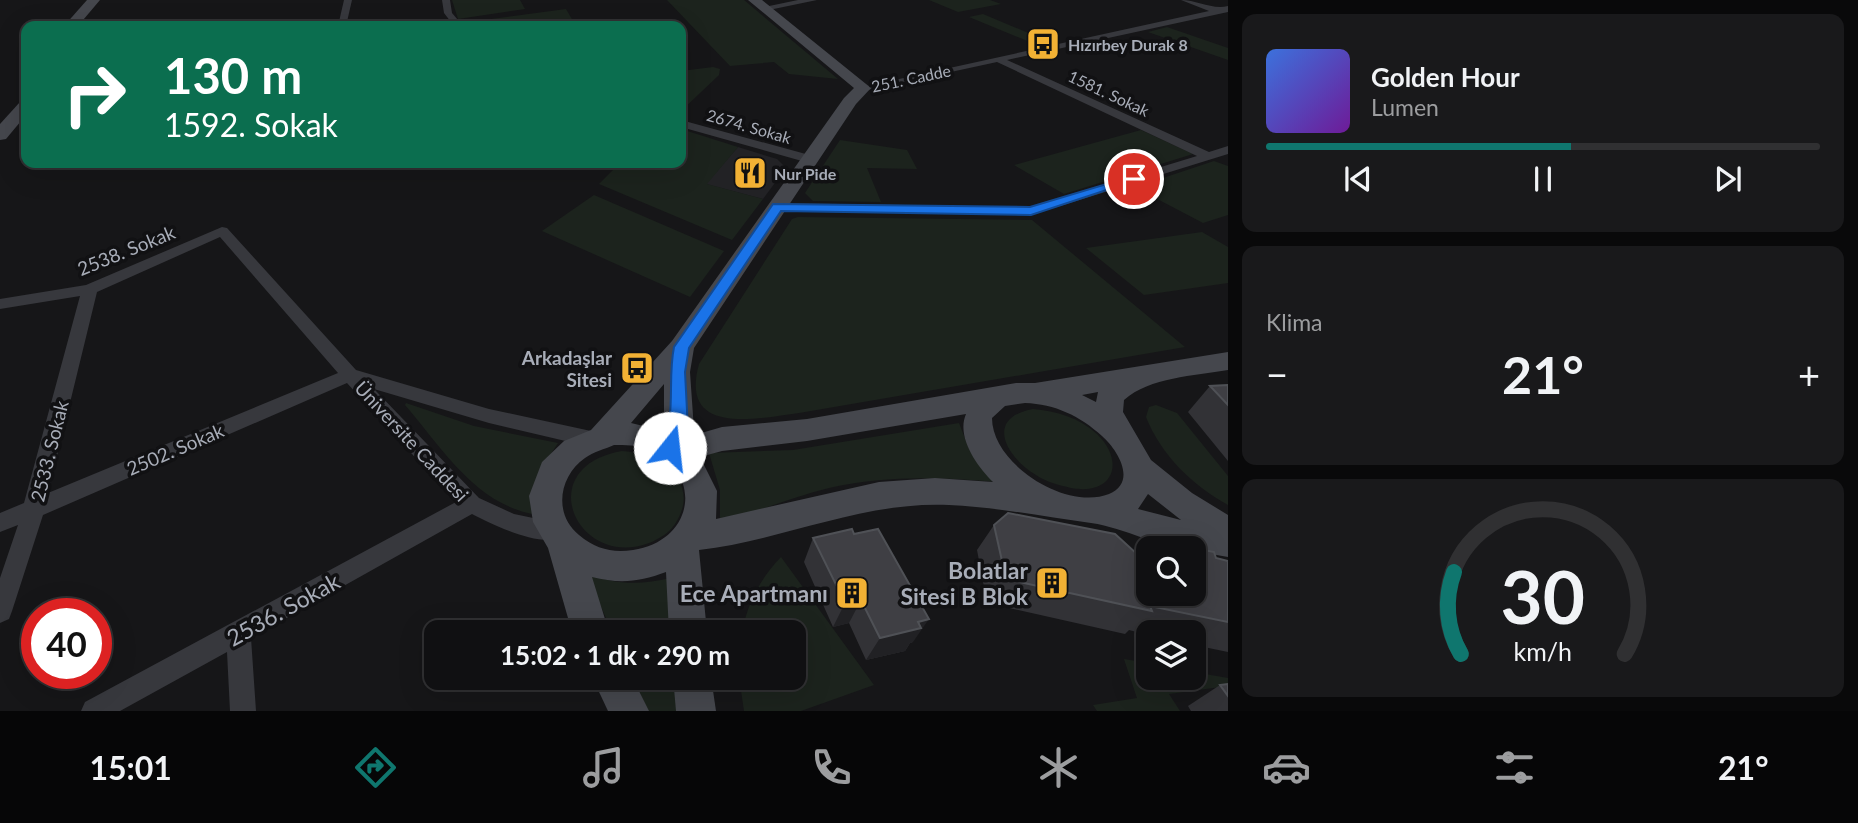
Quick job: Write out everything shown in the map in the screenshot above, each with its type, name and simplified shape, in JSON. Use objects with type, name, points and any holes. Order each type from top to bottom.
[{"type":"street","points":[[75,21],[94,0]]},
{"type":"street","points":[[87,21],[104,0]]},
{"type":"street","points":[[343,21],[348,0]]},
{"type":"street","points":[[446,0],[448,13],[455,21]]},
{"type":"street","points":[[759,4],[813,0]]},
{"type":"street","points":[[1185,0],[1216,11]]},
{"type":"street","points":[[759,4],[863,88]]},
{"type":"street","name":"251. Cadde","points":[[596,438],[681,347],[809,159],[850,101],[863,88],[1228,9]]},
{"type":"street","name":"1581. Sokak","points":[[998,59],[1207,156]]},
{"type":"street","points":[[0,118],[21,94]]},
{"type":"street","points":[[0,135],[21,111]]},
{"type":"street","name":"2674. Sokak","points":[[686,124],[809,159]]},
{"type":"street","points":[[777,207],[1031,211],[1228,150]]},
{"type":"street","name":"2538. Sokak","points":[[0,304],[90,289],[222,231]]},
{"type":"street","name":"Üniversite Caddesi","points":[[222,231],[350,375],[471,504],[511,523],[559,537]]},
{"type":"street","name":"2533. Sokak","points":[[0,611],[34,509],[90,289]]},
{"type":"street","name":"251. Cadde","points":[[673,450],[679,430],[677,372],[681,347]]},
{"type":"street","points":[[673,450],[722,439],[796,432],[1228,361]]},
{"type":"street","name":"Üniversite Caddesi","points":[[350,375],[489,416],[596,438]]},
{"type":"street","name":"2502. Sokak","points":[[0,523],[350,375]]},
{"type":"street","points":[[686,541],[734,532],[840,502],[909,492],[967,493],[1079,508],[1114,506],[1130,498],[1138,485],[1139,468],[1109,412],[1110,397],[1123,385],[1144,376]]},
{"type":"street","points":[[1030,392],[1055,396],[1079,405],[1119,433]]},
{"type":"street","points":[[991,399],[980,411],[976,426],[981,445],[994,464],[1014,483],[1041,498],[1177,534],[1228,542]]},
{"type":"street","points":[[634,435],[655,440],[673,450],[687,462],[697,478],[702,495],[701,513],[686,541],[664,559],[642,566],[619,568],[596,564],[576,554],[559,537],[548,520],[544,500],[548,480],[565,456],[596,438],[634,435]]},
{"type":"street","points":[[1139,468],[1191,510],[1228,532]]},
{"type":"street","name":"2536. Sokak","points":[[94,711],[239,634],[471,504]]},
{"type":"street","points":[[559,537],[587,620]]},
{"type":"street","points":[[686,541],[688,620]]},
{"type":"street","points":[[239,634],[243,711]]},
{"type":"street","points":[[618,690],[629,711]]},
{"type":"street","points":[[694,690],[696,711]]},
{"type":"shaded area","points":[[452,0],[520,0],[525,9],[458,19]]},
{"type":"shaded area","points":[[667,0],[744,0],[838,79],[789,74],[774,62],[730,66]]},
{"type":"shaded area","points":[[929,0],[990,0],[1001,4],[958,12]]},
{"type":"shaded area","points":[[566,9],[573,21],[477,21]]},
{"type":"shaded area","points":[[983,14],[1050,42],[1037,45],[969,17]]},
{"type":"shaded area","points":[[1167,27],[1228,48],[1228,60],[1148,32]]},
{"type":"shaded area","points":[[713,67],[720,69],[719,75],[686,106],[686,70]]},
{"type":"shaded area","points":[[1141,130],[1193,154],[1064,194],[1014,165]]},
{"type":"shaded area","points":[[686,131],[738,147],[707,184],[763,199],[732,240],[599,184],[615,168],[686,168]]},
{"type":"shaded area","points":[[840,140],[907,150],[917,169],[867,168],[881,202],[813,201],[805,193]]},
{"type":"shaded area","points":[[738,147],[777,159],[786,168],[763,199],[706,184]]},
{"type":"shaded area","points":[[1214,161],[1228,166],[1228,215],[1203,223],[1142,191],[1139,186]]},
{"type":"shaded area","points":[[594,195],[724,251],[690,297],[542,231]]},
{"type":"shaded area","points":[[792,219],[1032,220],[1185,347],[781,416],[743,419],[725,418],[710,413],[700,403],[696,387],[699,364]]},
{"type":"shaded area","points":[[1202,232],[1228,247],[1228,283],[1144,295],[1086,248]]},
{"type":"shaded area","points":[[406,403],[474,426],[558,443],[549,457],[532,514],[511,508],[476,486],[446,455]]},
{"type":"shaded area","points":[[1156,405],[1177,413],[1228,476],[1228,505],[1203,489],[1169,457],[1146,417],[1149,407]]},
{"type":"shaded area","points":[[1033,409],[1067,416],[1097,434],[1111,455],[1113,466],[1105,482],[1085,489],[1062,486],[1040,477],[1016,458],[1005,439],[1005,429],[1009,421],[1018,414]]},
{"type":"shaded area","points":[[959,423],[970,451],[997,482],[913,478],[850,484],[815,492],[720,522],[720,490],[709,453],[793,450]]},
{"type":"shaded area","points":[[622,451],[637,453],[663,465],[673,473],[684,496],[682,509],[667,533],[649,543],[623,547],[601,542],[585,530],[574,513],[571,494],[577,476],[594,461]]},
{"type":"shaded area","points":[[781,557],[874,685],[801,711],[744,711],[741,690],[806,690],[806,620],[745,620],[756,591]]},
{"type":"shaded area","points":[[587,574],[629,583],[671,578],[671,620],[607,620]]},
{"type":"shaded area","points":[[1124,659],[1136,661],[1136,690],[1198,690],[1169,694],[1180,711],[1097,711],[1093,705],[1137,698]]},
{"type":"shaded area","points":[[1206,674],[1228,678],[1228,686],[1206,689]]},
{"type":"shaded area","points":[[639,690],[676,690],[678,711],[648,711]]},
{"type":"building","points":[[1228,385],[1228,405],[1210,386]]},
{"type":"building","points":[[1008,513],[1115,534],[1136,553],[1136,606],[1150,606],[1152,611],[1006,579],[994,525]]},
{"type":"building","points":[[852,529],[854,534],[878,529],[929,619],[918,622],[921,628],[880,638],[861,600],[845,603],[813,538]]},
{"type":"building","points":[[1206,550],[1214,552],[1216,558],[1228,561],[1228,622],[1150,606],[1206,606]]},
{"type":"building","points":[[1228,684],[1228,696],[1220,685]]},
{"type":"place","name":"Hızırbey Durak 8","points":[[1043,44]]},
{"type":"place","name":"Nur Pide","points":[[750,173]]},
{"type":"place","name":"Arkadaşlar Sitesi","points":[[637,368]]},
{"type":"place","name":"Bolatlar Sitesi B Blok","points":[[1052,583]]},
{"type":"place","name":"Ece Apartmanı","points":[[852,593]]},
{"type":"route","points":[[670,448],[679,430],[677,372],[681,347],[777,207],[1031,211],[1134,179]]}]
